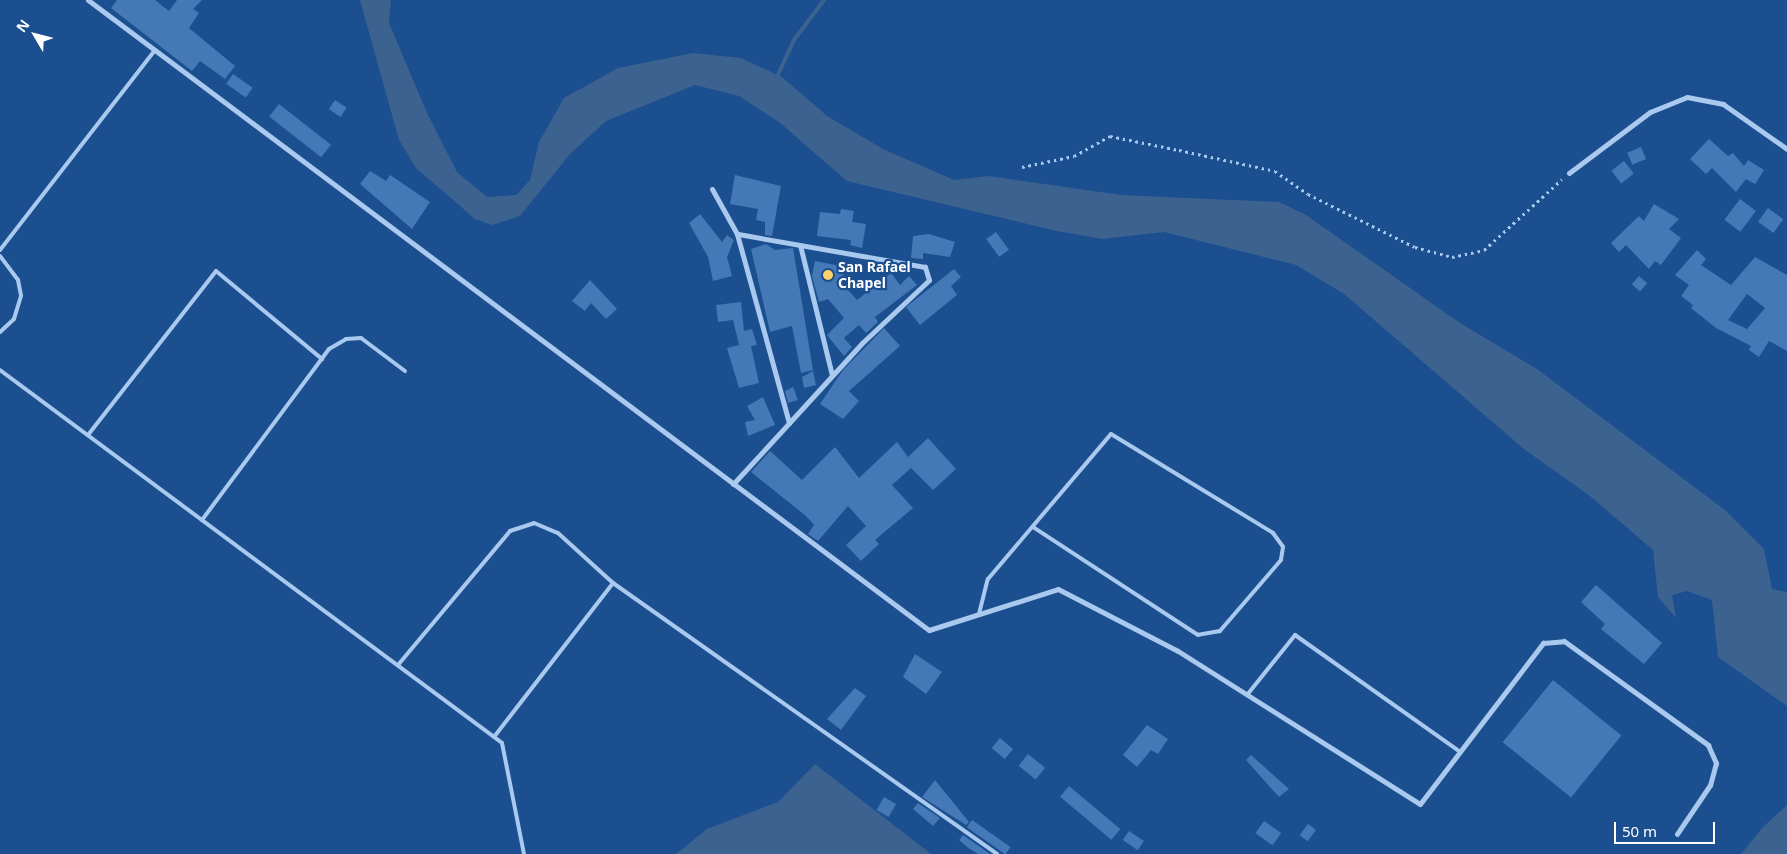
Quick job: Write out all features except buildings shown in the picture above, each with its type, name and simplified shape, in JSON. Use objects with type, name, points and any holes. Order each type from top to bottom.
[{"type":"street","points":[[88,0],[929,630],[1058,589],[1178,651],[1420,804],[1542,644],[1564,642],[1708,745],[1716,763],[1710,785],[1676,834]]},
{"type":"street","points":[[1569,173],[1650,112],[1687,97],[1723,104],[1787,149]]},
{"type":"street","points":[[712,189],[736,234],[789,423]]},
{"type":"street","points":[[733,484],[832,376],[929,280],[930,274],[925,268],[736,234]]},
{"type":"street","points":[[800,245],[832,376]]},
{"type":"lane","points":[[0,250],[155,50]]},
{"type":"lane","points":[[0,256],[18,280],[21,296],[14,319],[0,332]]},
{"type":"lane","points":[[88,435],[216,272],[322,359]]},
{"type":"lane","points":[[202,520],[322,359],[346,339],[361,338],[405,371]]},
{"type":"lane","points":[[0,370],[502,743],[524,854]]},
{"type":"lane","points":[[979,614],[988,579],[1032,527],[1111,434],[1273,533],[1283,547],[1280,560],[1220,631],[1198,635],[1032,527]]},
{"type":"lane","points":[[398,665],[510,531],[534,523],[558,532],[613,583],[997,854]]},
{"type":"lane","points":[[494,737],[613,583]]},
{"type":"lane","points":[[1247,695],[1294,635],[1460,752]]},
{"type":"path","points":[[1022,167],[1074,156],[1110,136],[1179,150],[1275,171],[1308,194],[1415,247],[1452,257],[1484,250],[1569,173]]},
{"type":"water","points":[[360,0],[391,0],[389,23],[427,113],[457,172],[487,197],[516,195],[530,180],[539,142],[564,98],[618,68],[693,53],[741,58],[782,77],[827,116],[883,149],[954,180],[988,176],[1121,195],[1279,202],[1306,215],[1460,323],[1537,369],[1725,510],[1764,549],[1772,589],[1787,592],[1787,706],[1718,657],[1712,600],[1687,591],[1672,595],[1676,618],[1658,597],[1653,550],[1590,496],[1524,449],[1344,294],[1296,265],[1164,232],[1102,239],[1057,231],[847,181],[779,122],[739,96],[695,85],[606,121],[570,154],[520,216],[492,225],[475,219],[416,168],[399,140]]},
{"type":"water","points":[[815,764],[931,854],[676,854],[707,829],[778,802]]},
{"type":"water","points":[[1787,805],[1787,854],[1741,854],[1763,827]]},
{"type":"waterway","points":[[776,79],[794,40],[824,0]]},
{"type":"place","name":"San Rafael Chapel","points":[[828,275]]}]
